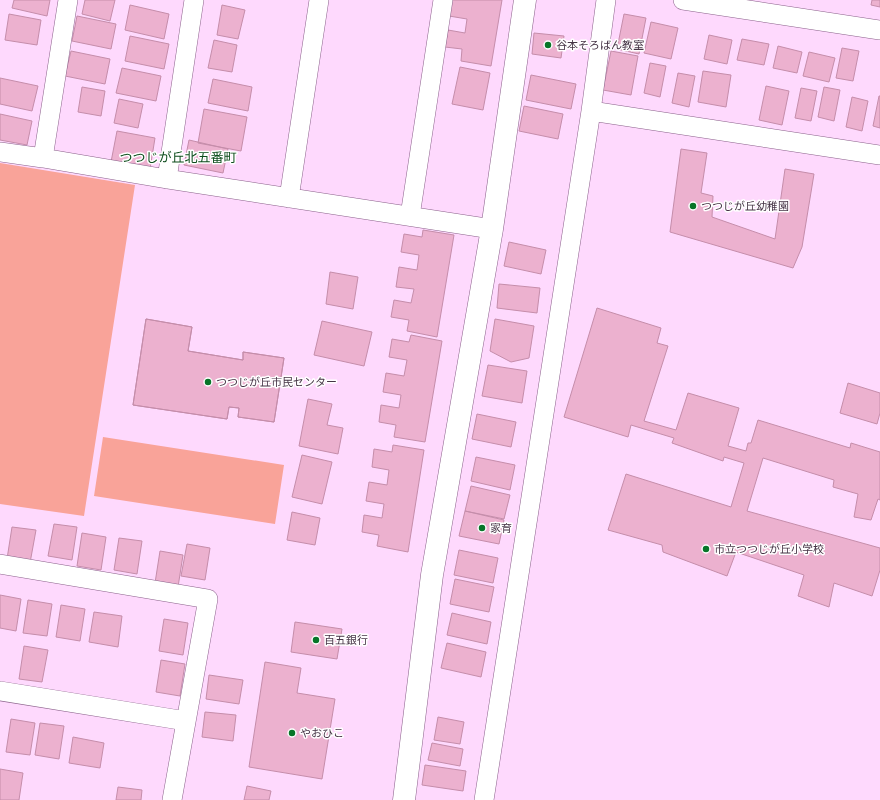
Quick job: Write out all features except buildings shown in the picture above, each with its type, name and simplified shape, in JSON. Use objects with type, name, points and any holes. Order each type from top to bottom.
[{"type":"street","points":[[43,158],[68,0]]},
{"type":"street","points":[[167,179],[194,0]]},
{"type":"street","points":[[289,198],[319,0]]},
{"type":"street","points":[[410,216],[443,0]]},
{"type":"street","points":[[404,800],[432,575],[492,229],[525,0]]},
{"type":"street","points":[[484,800],[591,111],[606,0]]},
{"type":"street","points":[[683,0],[880,30]]},
{"type":"street","points":[[591,111],[880,155]]},
{"type":"street","points":[[0,152],[492,229]]},
{"type":"street","points":[[0,564],[208,599],[172,800]]},
{"type":"street","points":[[0,691],[186,721]]},
{"type":"shaded area","points":[[0,163],[135,185],[84,516],[0,504]]},
{"type":"shaded area","points":[[103,437],[284,465],[275,524],[94,496]]},
{"type":"place","name":"谷本そろばん教室","points":[[548,45]]},
{"type":"place","name":"つつじが丘幼稚園","points":[[693,206]]},
{"type":"place","name":"つつじが丘市民センター","points":[[208,382]]},
{"type":"place","name":"家育","points":[[482,528]]},
{"type":"place","name":"市立つつじが丘小学校","points":[[706,549]]},
{"type":"place","name":"百五銀行","points":[[316,640]]},
{"type":"place","name":"やおひこ","points":[[292,733]]},
{"type":"district","name":"つつじが丘北五番町","points":[[178,157]]}]
